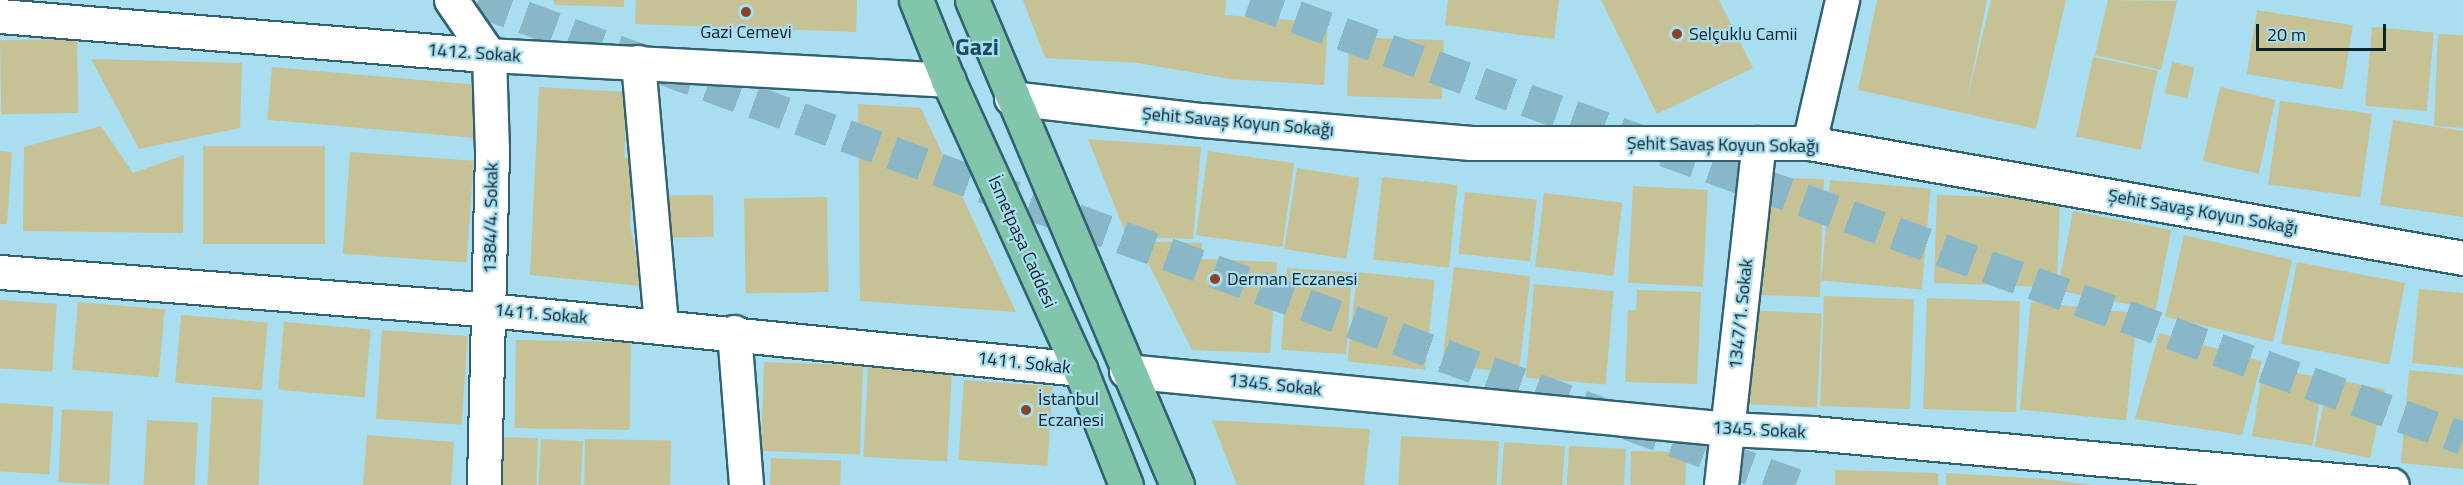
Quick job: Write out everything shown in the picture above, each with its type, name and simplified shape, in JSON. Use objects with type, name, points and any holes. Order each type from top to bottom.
[{"type":"main road","name":"İsmetpaşa Caddesi","points":[[916,0],[948,80],[1080,369],[1125,485]]},
{"type":"main road","points":[[972,0],[1126,371],[1177,485]]},
{"type":"main road","points":[[1080,369],[1126,371]]},
{"type":"street","points":[[451,0],[489,55]]},
{"type":"street","points":[[1809,143],[1842,0]]},
{"type":"street","name":"1412. Sokak","points":[[0,16],[489,55],[948,80]]},
{"type":"street","name":"1384/4. Sokak","points":[[484,485],[492,152],[489,55]]},
{"type":"street","points":[[638,62],[661,326]]},
{"type":"street","name":"Şehit Savaş Koyun Sokağı","points":[[1011,98],[1202,120],[1471,143],[1809,143],[2463,258]]},
{"type":"street","name":"1347/1. Sokak","points":[[1721,485],[1759,143]]},
{"type":"street","name":"1411. Sokak","points":[[0,272],[489,310],[734,332],[1080,369]]},
{"type":"street","points":[[734,332],[746,485]]},
{"type":"street","name":"1345. Sokak","points":[[1126,371],[1728,429],[1812,433],[2392,485]]},
{"type":"building","points":[[553,0],[624,0],[624,7],[555,5]]},
{"type":"building","name":"Gazi Cemevi","points":[[636,0],[857,0],[856,32],[635,24]]},
{"type":"building","points":[[1023,0],[1226,0],[1225,15],[1328,23],[1324,85],[1230,79],[1138,63],[1045,58]]},
{"type":"building","points":[[1448,0],[1559,0],[1554,39],[1445,25]]},
{"type":"building","name":"Selçuklu Camii","points":[[1601,0],[1719,0],[1753,68],[1657,114]]},
{"type":"building","points":[[1877,0],[1987,0],[1967,99],[1991,0],[2066,0],[2036,129],[1858,90]]},
{"type":"building","points":[[2108,0],[2177,1],[2161,70],[2095,55]]},
{"type":"building","points":[[2257,10],[2353,25],[2343,89],[2247,74]]},
{"type":"building","points":[[2372,27],[2434,32],[2427,111],[2365,106]]},
{"type":"building","points":[[2438,34],[2463,35],[2463,128],[2434,126]]},
{"type":"building","points":[[1349,37],[1444,40],[1442,99],[1347,96]]},
{"type":"building","points":[[77,39],[78,113],[1,114],[0,40]]},
{"type":"building","points":[[2093,57],[2158,71],[2141,150],[2076,136]]},
{"type":"building","points":[[91,59],[242,63],[240,128],[139,149]]},
{"type":"building","points":[[2172,62],[2194,67],[2187,98],[2165,93]]},
{"type":"building","points":[[272,67],[483,85],[479,138],[267,120]]},
{"type":"building","points":[[539,87],[628,92],[624,157],[633,159],[630,225],[642,286],[530,275]]},
{"type":"building","points":[[2220,87],[2276,100],[2258,174],[2203,161]]},
{"type":"building","points":[[2280,101],[2372,114],[2360,197],[2268,184]]},
{"type":"building","points":[[858,104],[921,108],[1016,312],[860,301]]},
{"type":"building","points":[[2393,120],[2463,131],[2463,217],[2380,205]]},
{"type":"building","points":[[101,126],[133,173],[184,155],[183,233],[23,231],[24,147]]},
{"type":"building","points":[[1088,139],[1201,147],[1193,239],[1127,237]]},
{"type":"building","points":[[203,146],[325,146],[325,244],[203,244]]},
{"type":"building","points":[[0,151],[12,152],[7,224],[0,224]]},
{"type":"building","points":[[1208,151],[1294,163],[1282,247],[1196,235]]},
{"type":"building","points":[[350,152],[474,161],[467,262],[343,254]]},
{"type":"building","points":[[1297,168],[1359,178],[1346,259],[1284,249]]},
{"type":"building","points":[[1382,177],[1458,185],[1449,267],[1373,260]]},
{"type":"building","points":[[1764,177],[1824,179],[1820,297],[1760,295]]},
{"type":"building","points":[[1830,180],[1931,189],[1922,289],[1821,281]]},
{"type":"building","points":[[1633,186],[1708,190],[1703,287],[1628,283]]},
{"type":"building","points":[[1465,192],[1537,200],[1530,261],[1459,254]]},
{"type":"building","points":[[1544,193],[1622,203],[1613,276],[1535,266]]},
{"type":"building","points":[[713,195],[714,237],[668,238],[667,196]]},
{"type":"building","points":[[1937,195],[2060,199],[2057,287],[1934,283]]},
{"type":"building","points":[[827,197],[829,292],[746,293],[744,198]]},
{"type":"building","points":[[2073,211],[2171,230],[2156,310],[2058,291]]},
{"type":"building","points":[[2184,235],[2292,260],[2273,342],[2165,317]]},
{"type":"building","points":[[1137,241],[1202,243],[1202,259],[1277,262],[1270,353],[1192,350]]},
{"type":"building","points":[[2297,262],[2405,283],[2389,364],[2281,343]]},
{"type":"building","points":[[1454,267],[1530,276],[1518,374],[1442,364]]},
{"type":"building","points":[[1287,268],[1352,273],[1346,354],[1281,350]]},
{"type":"building","points":[[1357,272],[1435,280],[1425,370],[1348,362]]},
{"type":"building","points":[[1534,284],[1614,291],[1606,385],[1526,378]]},
{"type":"building","points":[[2419,289],[2463,293],[2463,368],[2412,363]]},
{"type":"building","points":[[1637,290],[1701,292],[1697,384],[1625,382],[1628,310],[1636,310]]},
{"type":"building","points":[[1824,296],[1914,299],[1910,409],[1820,406]]},
{"type":"building","points":[[1927,298],[2020,301],[2016,412],[1923,409]]},
{"type":"building","points":[[0,300],[57,304],[52,372],[0,368]]},
{"type":"building","points":[[78,302],[165,310],[159,377],[72,370]]},
{"type":"building","points":[[2031,302],[2137,313],[2126,421],[2020,409]]},
{"type":"building","points":[[1748,310],[1822,314],[1817,408],[1743,404]]},
{"type":"building","points":[[181,315],[268,323],[262,390],[175,383]]},
{"type":"building","points":[[284,322],[371,330],[365,397],[278,390]]},
{"type":"building","points":[[382,330],[468,336],[462,425],[376,419]]},
{"type":"building","points":[[2159,333],[2262,361],[2242,435],[2135,419]]},
{"type":"building","points":[[516,340],[631,342],[629,430],[514,428]]},
{"type":"building","points":[[764,362],[863,365],[860,454],[761,451]]},
{"type":"building","points":[[868,367],[952,371],[947,461],[863,457]]},
{"type":"building","points":[[2263,368],[2323,378],[2312,446],[2252,436]]},
{"type":"building","points":[[2409,370],[2463,375],[2463,469],[2401,463]]},
{"type":"building","points":[[2329,378],[2385,390],[2370,458],[2314,446]]},
{"type":"building","points":[[964,380],[1053,386],[1047,466],[958,460]]},
{"type":"building","points":[[212,397],[263,400],[258,485],[207,485]]},
{"type":"building","points":[[0,403],[54,407],[49,475],[0,471]]},
{"type":"building","points":[[62,409],[113,412],[109,485],[58,482]]},
{"type":"building","points":[[147,420],[198,423],[195,485],[144,485]]},
{"type":"building","points":[[1212,420],[1370,429],[1364,485],[1237,485]]},
{"type":"building","points":[[367,435],[454,442],[451,485],[363,485]]},
{"type":"building","points":[[1401,436],[1499,441],[1497,485],[1398,485]]},
{"type":"building","points":[[500,437],[538,438],[536,485],[498,485]]},
{"type":"building","points":[[541,439],[583,441],[581,485],[539,485]]},
{"type":"building","points":[[585,439],[671,441],[670,485],[584,485]]},
{"type":"building","points":[[1504,442],[1565,446],[1562,485],[1501,485]]},
{"type":"building","points":[[1569,446],[1626,449],[1624,485],[1567,485]]},
{"type":"building","points":[[1631,451],[1686,452],[1685,485],[1630,485]]},
{"type":"building","points":[[771,458],[841,460],[840,485],[770,485]]},
{"type":"building","points":[[1835,470],[1938,473],[1938,485],[1835,485]]},
{"type":"building","points":[[1946,473],[2043,479],[2094,485],[1946,485]]},
{"type":"tunnel","points":[[478,0],[1796,485]]},
{"type":"tunnel","points":[[1250,0],[2463,438]]},
{"type":"place","name":"Gazi Cemevi","points":[[746,12]]},
{"type":"place","name":"Selçuklu Camii","points":[[1677,34]]},
{"type":"place","name":"Derman Eczanesi","points":[[1215,279]]},
{"type":"place","name":"İstanbul Eczanesi","points":[[1026,410]]},
{"type":"district","name":"Gazi","points":[[977,47]]}]
